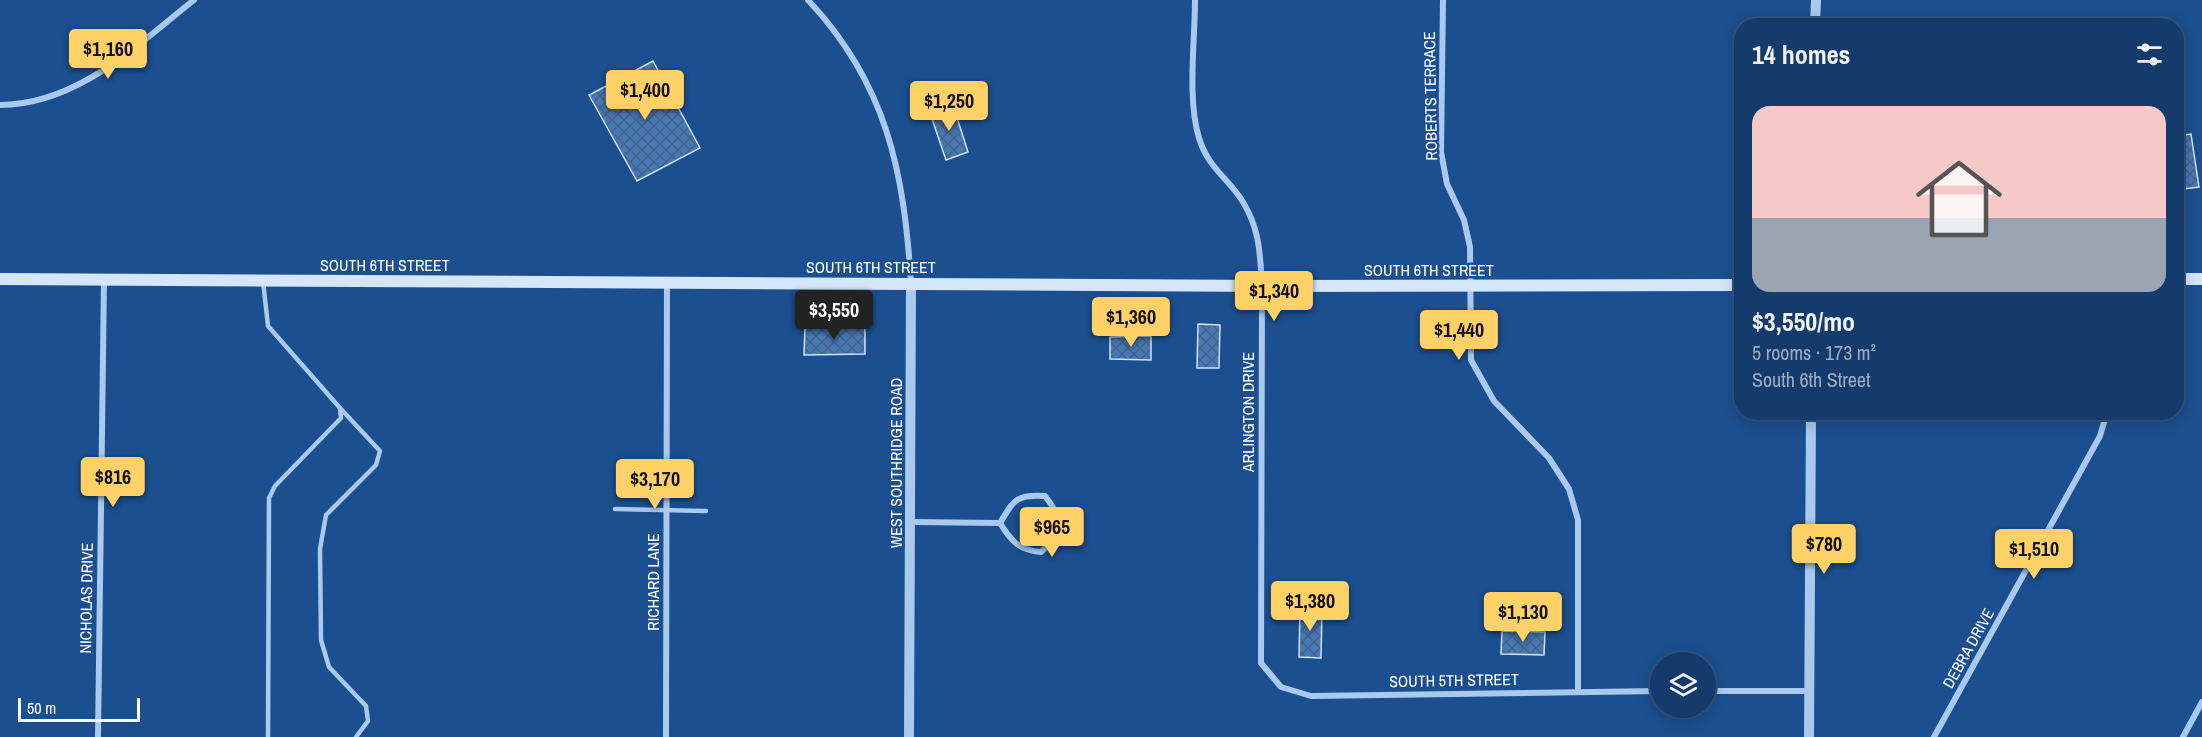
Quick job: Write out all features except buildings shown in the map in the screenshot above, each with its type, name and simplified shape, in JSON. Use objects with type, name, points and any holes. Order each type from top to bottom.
[{"type":"main road","name":"SOUTH 6TH STREET","points":[[0,279],[1470,287],[1734,285]]},
{"type":"main road","points":[[2184,279],[2202,279]]},
{"type":"street","points":[[0,105],[22,105],[74,88],[125,54],[194,0]]},
{"type":"street","name":"WEST SOUTHRIDGE ROAD","points":[[808,0],[826,19],[868,82],[894,151],[907,219],[911,283],[909,737]]},
{"type":"street","name":"ARLINGTON DRIVE","points":[[1195,0],[1194,109],[1199,138],[1216,172],[1242,201],[1260,238],[1262,286],[1261,663]]},
{"type":"street","name":"ROBERTS TERRACE","points":[[1443,0],[1441,152],[1447,184],[1464,219],[1470,247],[1471,360],[1494,401],[1549,459],[1569,489],[1578,520],[1578,691]]},
{"type":"street","points":[[1815,18],[1816,0]]},
{"type":"street","name":"NICHOLAS DRIVE","points":[[98,737],[104,280]]},
{"type":"street","name":"RICHARD LANE","points":[[666,737],[667,283]]},
{"type":"street","points":[[1809,737],[1811,420]]},
{"type":"street","name":"DEBRA DRIVE","points":[[1934,737],[2100,436],[2105,420]]},
{"type":"street","points":[[1027,495],[1045,496],[1056,509],[1060,525],[1054,541],[1041,552],[1024,550],[1010,539],[1000,523],[1014,500],[1027,495]]},
{"type":"street","points":[[911,522],[1000,523]]},
{"type":"street","name":"SOUTH 5TH STREET","points":[[1261,663],[1281,687],[1311,696],[1650,691]]},
{"type":"street","points":[[1716,691],[1809,691]]},
{"type":"street","points":[[2183,737],[2202,702]]},
{"type":"lane","points":[[263,281],[268,326],[380,451],[376,465],[326,515],[320,549],[321,640],[329,667],[366,706],[368,720],[356,737]]},
{"type":"lane","points":[[268,737],[269,498],[275,486],[341,418],[340,408]]},
{"type":"lane","points":[[615,509],[706,511]]}]
